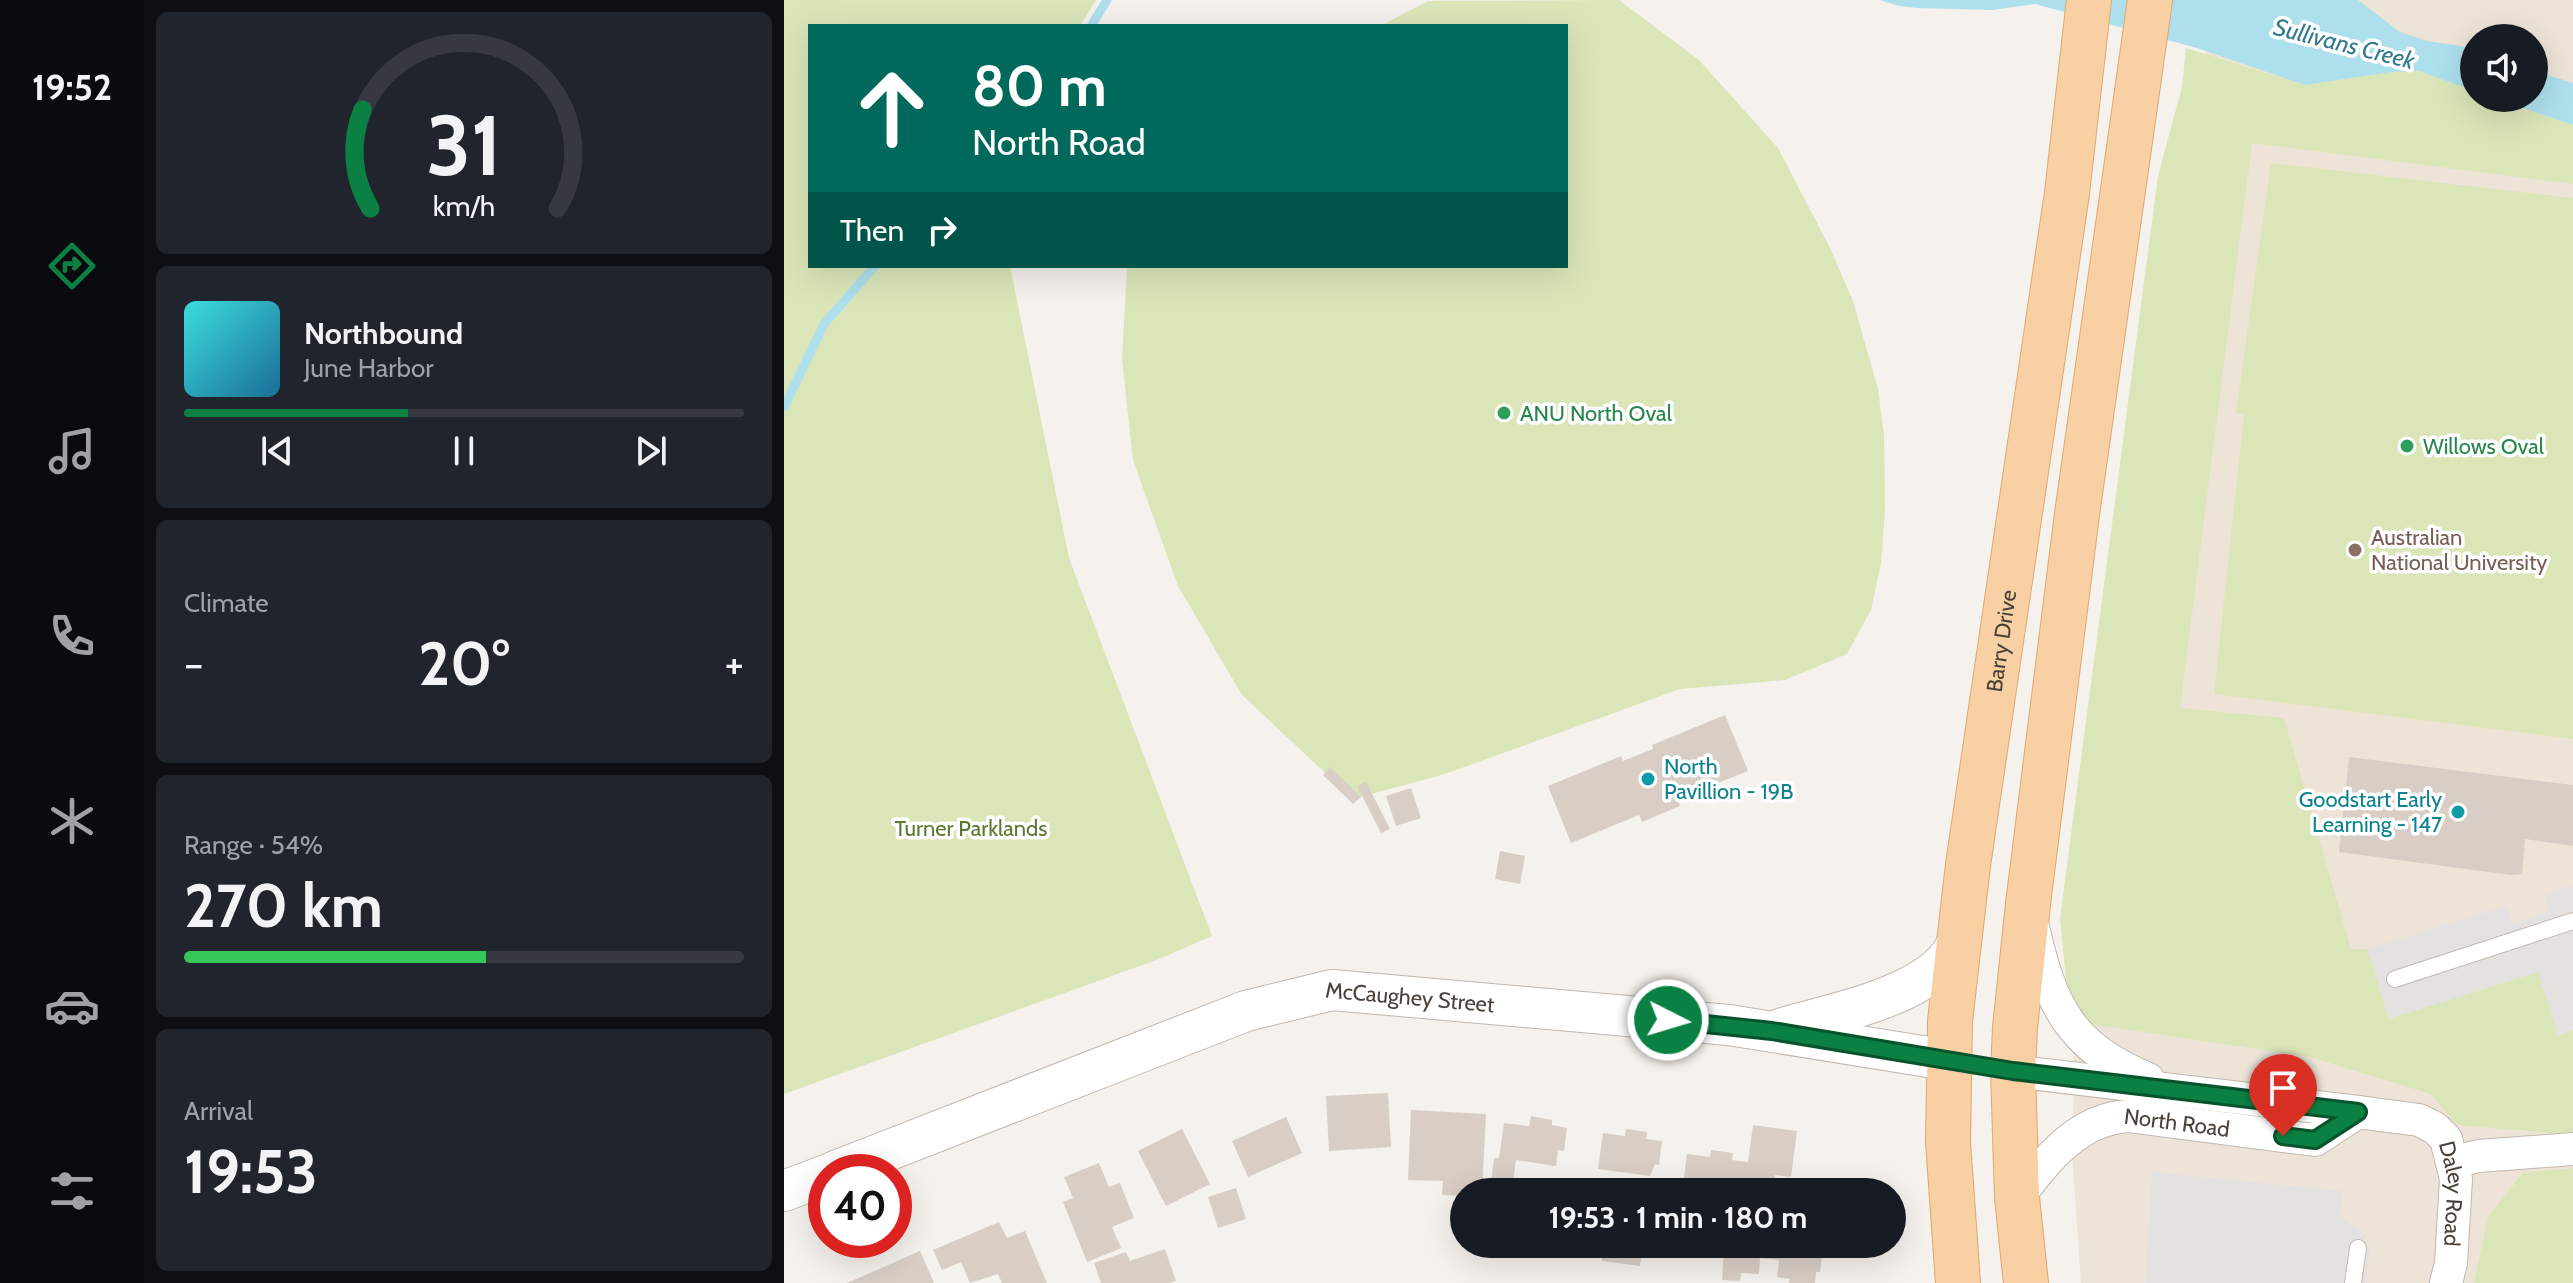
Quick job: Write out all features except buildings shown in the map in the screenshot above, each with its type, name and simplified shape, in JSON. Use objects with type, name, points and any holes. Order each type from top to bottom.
[{"type":"main road","name":"Barry Drive","points":[[1958,1283],[1949,1170],[1947,1060],[1959,938],[2065,208],[2088,11]]},
{"type":"main road","points":[[2026,1283],[2017,1198],[2013,1071],[2028,904],[2077,514],[2148,18]]},
{"type":"main road","name":"McCaughey Street","points":[[1947,1060],[2013,1071]]},
{"type":"street","name":"North Road","points":[[2028,904],[2045,976],[2065,1018],[2082,1037],[2112,1061],[2173,1089]]},
{"type":"street","points":[[1772,1031],[1893,995],[1916,985],[1948,960],[1959,938]]},
{"type":"street","name":"McCaughey Street","points":[[879,1154],[1246,1011],[1332,990],[1772,1031],[1947,1060]]},
{"type":"street","name":"North Road","points":[[2013,1071],[2419,1120]]},
{"type":"street","name":"North Road","points":[[2017,1198],[2062,1146],[2083,1130],[2115,1117],[2128,1116],[2315,1140],[2358,1112]]},
{"type":"street","name":"Daley Road","points":[[2419,1120],[2435,1128],[2446,1139],[2456,1179],[2451,1263],[2446,1283]]},
{"type":"street","points":[[2453,1162],[2479,1156],[2573,1149]]},
{"type":"street","points":[[784,1191],[808,1182]]},
{"type":"lane","points":[[2395,979],[2573,921]]},
{"type":"lane","points":[[2353,1283],[2358,1248]]},
{"type":"shaded area","name":"Australian National University","points":[[2213,0],[2573,0],[2573,1283],[2081,1283],[2071,1138],[2073,1002]]},
{"type":"shaded area","points":[[2573,886],[2573,1030],[2558,1035],[2538,972],[2389,1019],[2367,949],[2507,906],[2512,923],[2549,912],[2544,895]]},
{"type":"shaded area","points":[[2152,1172],[2343,1191],[2340,1213],[2344,1220],[2363,1233],[2370,1250],[2365,1283],[2145,1283]]},
{"type":"green space","name":"Turner Parklands","points":[[784,0],[1096,0],[1081,24],[808,24],[808,268],[1010,268],[1069,558],[1212,936],[1159,959],[784,1094]]},
{"type":"green space","name":"ANU North Oval","points":[[1619,0],[1699,60],[1778,148],[1830,248],[1853,301],[1878,389],[1884,436],[1885,509],[1881,563],[1871,610],[1847,654],[1785,680],[1680,689],[1445,774],[1353,799],[1242,695],[1178,586],[1133,460],[1122,359],[1127,268],[1568,268],[1568,24],[1384,24],[1428,1]]},
{"type":"green space","points":[[2186,48],[2305,85],[2391,72],[2419,71],[2460,86],[2460,112],[2534,112],[2573,125],[2573,184],[2252,143],[2180,708],[2284,718],[2351,949],[2367,949],[2389,1018],[2538,972],[2558,1034],[2573,1030],[2573,1135],[2457,1125],[2431,1094],[2310,1057],[2077,1022],[2068,1001],[2060,918],[2158,176],[2182,87]]},
{"type":"green space","name":"Willows Oval","points":[[2271,163],[2573,198],[2573,739],[2214,694],[2244,415],[2236,413]]},
{"type":"green space","points":[[2573,1168],[2573,1283],[2474,1283],[2488,1217],[2523,1173]]},
{"type":"water","points":[[1880,0],[2358,0],[2400,32],[2427,41],[2460,46],[2460,86],[2419,71],[2391,72],[2305,85],[2197,48],[2035,4],[1992,10],[1899,6]]},
{"type":"water","points":[[2548,75],[2573,83],[2573,125],[2534,112],[2548,112]]},
{"type":"waterway","name":"Sullivans Creek","points":[[1092,24],[1107,0]]},
{"type":"waterway","name":"Sullivans Creek","points":[[784,407],[824,324],[873,268]]},
{"type":"place","name":"ANU North Oval","points":[[1504,413]]},
{"type":"place","name":"Willows Oval","points":[[2407,446]]},
{"type":"place","name":"Australian National University","points":[[2355,550]]},
{"type":"place","name":"North Pavillion - 19B","points":[[1648,779]]},
{"type":"place","name":"Goodstart Early Learning - 147","points":[[2458,812]]},
{"type":"route","points":[[1668,1020],[1772,1031],[2013,1071],[2358,1112],[2315,1140],[2283,1136]]}]
